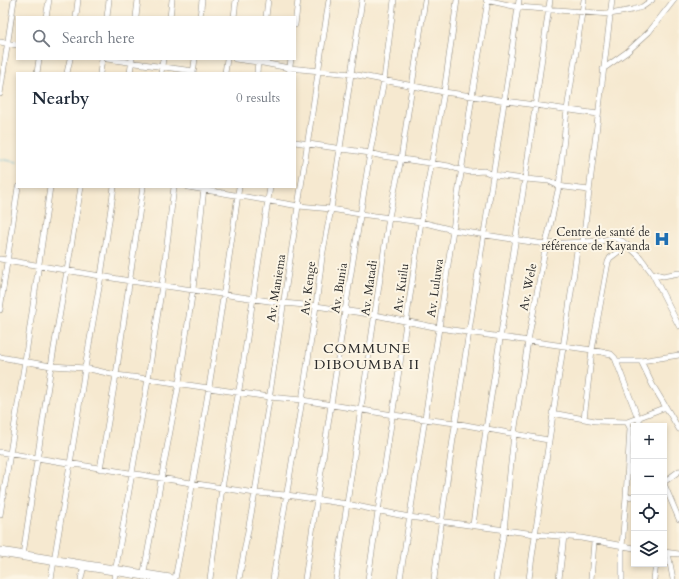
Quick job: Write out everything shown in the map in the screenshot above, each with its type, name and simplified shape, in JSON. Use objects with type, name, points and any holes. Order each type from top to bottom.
[{"type":"highway","points":[[0,552],[115,569],[143,577],[170,579]]},
{"type":"street","points":[[0,94],[14,0]]},
{"type":"street","points":[[46,16],[49,0]]},
{"type":"street","points":[[76,16],[78,0]]},
{"type":"street","points":[[107,16],[108,0]]},
{"type":"street","points":[[136,16],[138,0]]},
{"type":"street","points":[[170,16],[172,0]]},
{"type":"street","points":[[200,16],[202,0]]},
{"type":"street","points":[[234,16],[236,0]]},
{"type":"street","points":[[266,16],[268,0]]},
{"type":"street","points":[[296,17],[298,0]]},
{"type":"street","name":"Av. Maniema","points":[[239,579],[255,493],[329,0]]},
{"type":"street","name":"Av. Kenge","points":[[273,579],[302,400],[322,257],[331,209],[362,0]]},
{"type":"street","name":"Av. Bunia","points":[[305,579],[360,214],[384,80],[394,0]]},
{"type":"street","name":"Av. Matadi","points":[[336,579],[376,315],[389,217],[401,159],[425,0]]},
{"type":"street","name":"Av. Kuilu","points":[[368,579],[421,222],[444,92],[456,0]]},
{"type":"street","points":[[487,0],[518,6],[610,14],[642,7],[652,0]]},
{"type":"street","name":"Av. Luluwa","points":[[400,579],[463,170],[472,96],[487,0]]},
{"type":"street","points":[[434,579],[454,423],[483,235],[494,175],[519,0]]},
{"type":"street","points":[[473,525],[486,429],[536,105],[550,0]]},
{"type":"street","name":"Av. Wele","points":[[496,579],[504,530],[514,434],[528,341],[546,244],[559,186],[567,110],[584,0]]},
{"type":"street","points":[[529,579],[552,413],[589,190],[612,0]]},
{"type":"street","points":[[603,69],[627,52],[649,32],[674,0]]},
{"type":"street","points":[[0,42],[16,45]]},
{"type":"street","points":[[37,72],[39,60]]},
{"type":"street","points":[[68,72],[70,60]]},
{"type":"street","points":[[100,72],[102,60]]},
{"type":"street","points":[[120,60],[193,72],[195,60]]},
{"type":"street","points":[[160,72],[163,60]]},
{"type":"street","points":[[225,72],[227,60]]},
{"type":"street","points":[[257,72],[258,60],[289,71],[352,74],[444,92],[598,114]]},
{"type":"street","points":[[289,71],[291,60]]},
{"type":"street","points":[[130,72],[132,61]]},
{"type":"street","points":[[296,142],[450,166],[475,172],[484,171],[494,175],[525,180],[549,181],[559,186],[589,190]]},
{"type":"street","points":[[0,310],[18,188]]},
{"type":"street","points":[[0,515],[25,361],[50,188]]},
{"type":"street","points":[[23,555],[51,366],[81,188]]},
{"type":"street","points":[[51,579],[101,276],[114,188]]},
{"type":"street","points":[[100,468],[116,376],[143,188]]},
{"type":"street","points":[[114,579],[148,379],[162,285],[174,188]]},
{"type":"street","points":[[175,579],[209,388],[239,188]]},
{"type":"street","points":[[210,579],[222,488],[239,393],[270,188]]},
{"type":"street","points":[[143,577],[179,383],[193,289],[204,189],[299,206],[421,222],[453,230],[546,244],[597,242],[614,238],[627,245],[640,257],[652,273],[679,326]]},
{"type":"street","points":[[584,419],[592,350],[608,262],[610,258],[627,245]]},
{"type":"street","points":[[0,259],[130,281],[376,315],[406,323],[592,350],[613,355],[640,423]]},
{"type":"street","points":[[652,273],[663,276],[679,272]]},
{"type":"street","points":[[616,361],[641,361],[679,355]]},
{"type":"street","points":[[0,357],[51,366],[85,368],[116,376],[179,383],[269,397],[302,400],[425,420],[454,423],[548,440]]},
{"type":"street","points":[[641,361],[652,384],[679,429]]},
{"type":"street","points":[[552,413],[595,421],[627,422],[666,407]]},
{"type":"street","points":[[622,579],[622,547],[630,428],[627,422]]},
{"type":"street","points":[[0,452],[193,484],[347,504],[409,517],[535,534],[564,536],[631,548]]},
{"type":"street","points":[[667,481],[679,471]]},
{"type":"street","points":[[667,493],[678,515]]},
{"type":"street","points":[[626,497],[631,496]]},
{"type":"street","points":[[559,579],[564,536]]},
{"type":"street","points":[[591,579],[594,542]]},
{"type":"street","points":[[667,552],[679,554]]},
{"type":"street","points":[[667,556],[673,579]]},
{"type":"street","points":[[82,579],[84,565]]},
{"type":"street","points":[[654,579],[656,567]]},
{"type":"waterway","points":[[0,159],[16,162]]},
{"type":"place","name":"Centre de santé de référence de Kayanda","points":[[662,239]]},
{"type":"district","name":"COMMUNE DIBOUMBA II","points":[[367,356]]}]
